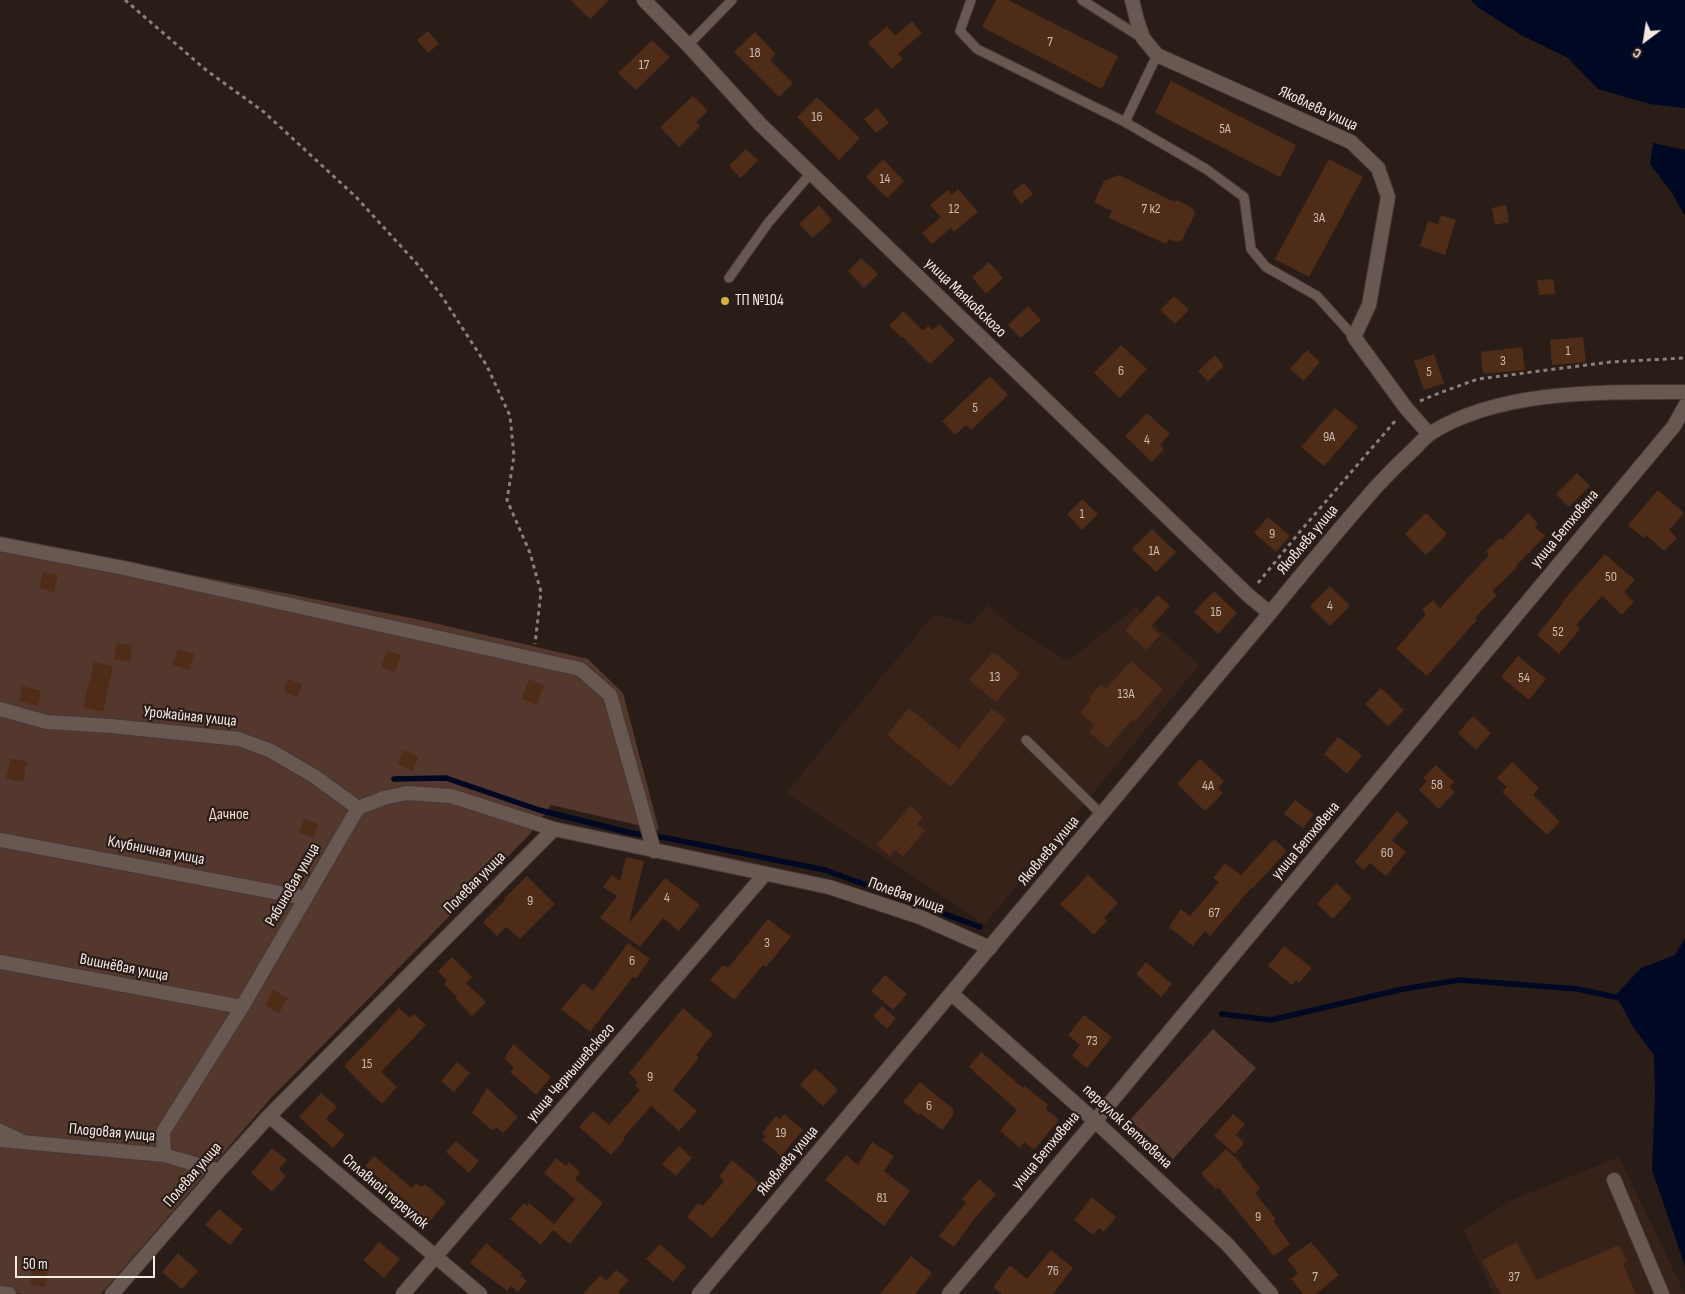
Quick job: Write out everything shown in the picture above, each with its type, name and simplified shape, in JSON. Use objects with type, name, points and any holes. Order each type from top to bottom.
[{"type":"street","name":"улица Маяковского","points":[[644,0],[688,44],[760,124],[1270,614]]},
{"type":"street","name":"Яковлева улица","points":[[1132,0],[1136,20],[1143,38],[1157,55],[1351,142],[1378,168],[1388,197],[1369,306],[1354,337]]},
{"type":"street","points":[[1354,337],[1406,408],[1429,434]]},
{"type":"street","name":"Яковлева улица","points":[[699,1294],[1102,815],[1331,538],[1393,469],[1429,434],[1461,417],[1500,406],[1547,397],[1600,392],[1685,392]]},
{"type":"street","name":"улица Бетховена","points":[[949,1294],[1674,426],[1685,406]]},
{"type":"street","points":[[0,544],[124,568],[580,669],[610,695],[654,850]]},
{"type":"street","name":"Урожайная улица","points":[[0,710],[47,722],[111,726],[239,739],[271,750],[314,776],[358,808]]},
{"type":"street","points":[[358,808],[384,798],[407,793],[451,796],[554,829]]},
{"type":"street","name":"Рябиновая улица","points":[[164,1155],[163,1132],[242,1007],[358,808]]},
{"type":"street","name":"Полевая улица","points":[[112,1294],[269,1116],[554,829],[829,888],[920,917],[990,948]]},
{"type":"street","name":"Клубничная улица","points":[[0,840],[306,898]]},
{"type":"street","name":"улица Чернышевского","points":[[403,1294],[765,874]]},
{"type":"street","name":"Вишнёвая улица","points":[[0,962],[242,1007]]},
{"type":"street","name":"переулок Бетховена","points":[[952,994],[1096,1120],[1228,1244],[1271,1294]]},
{"type":"street","name":"Сплавной переулок","points":[[269,1116],[480,1294]]},
{"type":"street","name":"Плодовая улица","points":[[0,1140],[164,1155],[219,1171]]},
{"type":"street","points":[[1614,1180],[1662,1294]]},
{"type":"street","points":[[0,1293],[9,1294]]},
{"type":"lane","points":[[688,44],[732,0]]},
{"type":"lane","points":[[971,0],[960,31],[977,49],[1125,122],[1206,169],[1244,197],[1251,249],[1266,267],[1317,296],[1354,337]]},
{"type":"lane","points":[[1082,0],[1143,38]]},
{"type":"lane","points":[[1125,122],[1157,55]]},
{"type":"lane","points":[[729,278],[768,223],[811,173]]},
{"type":"lane","points":[[1026,740],[1102,815]]},
{"type":"lane","points":[[0,1128],[30,1143]]},
{"type":"path","points":[[124,0],[206,70],[264,112],[356,197],[430,280],[487,366],[510,416],[514,456],[507,500],[530,553],[541,592],[534,659]]},
{"type":"shaded area","points":[[987,605],[1014,628],[1068,661],[1136,607],[1199,665],[985,924],[786,793],[934,614],[971,625]]},
{"type":"shaded area","points":[[1619,1157],[1685,1294],[1493,1294],[1464,1230],[1512,1200]]},
{"type":"green space","name":"Дачное","points":[[0,537],[421,620],[588,659],[623,693],[659,830],[551,805],[530,834],[272,1097],[101,1294],[23,1294],[0,1291]]},
{"type":"green space","points":[[1213,1029],[1256,1068],[1173,1159],[1130,1120]]},
{"type":"water","points":[[1471,0],[1685,0],[1685,108],[1650,104],[1598,89],[1568,58],[1521,35],[1479,8]]},
{"type":"water","points":[[1653,143],[1685,150],[1685,216],[1672,193],[1650,164]]},
{"type":"water","points":[[1685,938],[1685,1266],[1652,1170],[1655,1094],[1654,1055],[1633,1027],[1616,995],[1641,968],[1675,955]]},
{"type":"building","points":[[571,0],[609,0],[590,19]]},
{"type":"building","points":[[996,0],[1008,0],[1118,56],[1102,89],[982,27]]},
{"type":"building","points":[[912,21],[922,33],[898,54],[903,59],[892,69],[868,43],[887,26],[895,36]]},
{"type":"building","points":[[428,31],[439,44],[428,53],[417,40]]},
{"type":"building","points":[[755,32],[776,54],[770,60],[793,83],[779,97],[734,52]]},
{"type":"building","points":[[652,40],[670,57],[636,90],[618,73]]},
{"type":"building","points":[[1171,81],[1296,145],[1280,177],[1155,113]]},
{"type":"building","points":[[693,96],[708,111],[696,122],[700,126],[679,147],[660,127]]},
{"type":"building","points":[[817,97],[860,138],[839,160],[797,117]]},
{"type":"building","points":[[877,108],[889,123],[876,133],[864,119]]},
{"type":"building","points":[[746,149],[758,160],[741,178],[729,166]]},
{"type":"building","points":[[883,159],[904,181],[887,198],[866,177]]},
{"type":"building","points":[[1329,159],[1363,177],[1309,277],[1275,259]]},
{"type":"building","points":[[1119,175],[1168,199],[1176,202],[1177,200],[1192,208],[1195,214],[1182,240],[1177,242],[1169,239],[1166,244],[1109,218],[1112,211],[1094,202],[1104,181]]},
{"type":"building","points":[[1024,183],[1033,194],[1021,204],[1012,192]]},
{"type":"building","points":[[958,189],[978,212],[954,232],[951,228],[932,244],[922,233],[941,217],[930,205],[948,190],[952,195]]},
{"type":"building","points":[[819,205],[832,220],[813,238],[799,224]]},
{"type":"building","points":[[1506,205],[1509,222],[1495,225],[1492,208]]},
{"type":"building","points":[[1441,215],[1456,220],[1445,255],[1420,246],[1428,221],[1438,224]]},
{"type":"building","points":[[861,258],[878,274],[864,288],[848,271]]},
{"type":"building","points":[[989,262],[1003,278],[986,294],[972,277]]},
{"type":"building","points":[[1553,279],[1555,294],[1539,295],[1537,280]]},
{"type":"building","points":[[1174,296],[1189,310],[1175,324],[1160,310]]},
{"type":"building","points":[[1028,306],[1041,320],[1021,338],[1008,325]]},
{"type":"building","points":[[903,311],[923,331],[928,326],[933,330],[939,324],[955,340],[930,364],[889,326]]},
{"type":"building","points":[[1583,337],[1586,362],[1552,365],[1550,340]]},
{"type":"building","points":[[1121,345],[1147,369],[1120,398],[1094,373]]},
{"type":"building","points":[[1522,347],[1525,370],[1483,374],[1481,352]]},
{"type":"building","points":[[1307,350],[1320,362],[1304,381],[1290,369]]},
{"type":"building","points":[[1434,354],[1444,383],[1424,390],[1414,361]]},
{"type":"building","points":[[1215,355],[1224,366],[1208,381],[1198,371]]},
{"type":"building","points":[[990,376],[1008,395],[971,430],[966,425],[955,435],[942,421]]},
{"type":"building","points":[[1335,408],[1358,427],[1324,466],[1301,447]]},
{"type":"building","points":[[1147,413],[1170,434],[1160,445],[1164,449],[1152,462],[1125,436]]},
{"type":"building","points":[[1577,473],[1590,486],[1569,507],[1556,494]]},
{"type":"building","points":[[1658,490],[1684,513],[1669,530],[1677,538],[1664,551],[1646,535],[1644,538],[1628,525]]},
{"type":"building","points":[[1082,499],[1098,514],[1082,530],[1067,514]]},
{"type":"building","points":[[1426,513],[1447,534],[1426,555],[1405,534]]},
{"type":"building","points":[[1528,513],[1538,523],[1535,527],[1545,536],[1516,566],[1517,568],[1492,591],[1497,595],[1475,618],[1477,620],[1427,676],[1396,649],[1426,614],[1422,610],[1433,600],[1440,608],[1489,555],[1486,551],[1500,538],[1502,540]]},
{"type":"building","points":[[1268,517],[1290,536],[1276,552],[1254,533]]},
{"type":"building","points":[[1152,529],[1176,552],[1156,572],[1132,549]]},
{"type":"building","points":[[1605,554],[1635,580],[1624,592],[1634,602],[1622,615],[1602,596],[1576,625],[1580,629],[1559,654],[1537,635],[1562,602]]},
{"type":"building","points":[[43,572],[58,575],[54,592],[39,588]]},
{"type":"building","points":[[1330,586],[1350,606],[1330,626],[1310,606]]},
{"type":"building","points":[[1214,591],[1237,613],[1218,634],[1194,612]]},
{"type":"building","points":[[1158,595],[1170,606],[1151,626],[1160,635],[1146,650],[1125,630]]},
{"type":"building","points":[[117,643],[132,645],[130,662],[114,659]]},
{"type":"building","points":[[178,649],[194,654],[189,670],[173,665]]},
{"type":"building","points":[[387,650],[401,655],[395,672],[381,667]]},
{"type":"building","points":[[993,652],[1020,673],[996,702],[969,680]]},
{"type":"building","points":[[1518,656],[1546,679],[1529,700],[1501,677]]},
{"type":"building","points":[[1131,661],[1163,689],[1134,722],[1132,720],[1107,748],[1089,732],[1094,725],[1080,713],[1091,700],[1089,698],[1101,684],[1106,689]]},
{"type":"building","points":[[94,662],[113,666],[103,712],[83,707]]},
{"type":"building","points":[[288,679],[302,684],[297,697],[284,692]]},
{"type":"building","points":[[529,679],[544,685],[537,705],[522,699]]},
{"type":"building","points":[[22,686],[41,691],[38,706],[19,701]]},
{"type":"building","points":[[1381,688],[1404,710],[1388,726],[1365,704]]},
{"type":"building","points":[[909,708],[959,749],[992,708],[1006,719],[951,787],[887,735]]},
{"type":"building","points":[[1473,716],[1491,733],[1476,750],[1458,733]]},
{"type":"building","points":[[1338,737],[1362,755],[1347,774],[1324,754]]},
{"type":"building","points":[[404,750],[419,757],[412,771],[397,764]]},
{"type":"building","points":[[11,758],[27,762],[23,782],[6,778]]},
{"type":"building","points":[[1200,759],[1224,781],[1218,788],[1223,793],[1205,811],[1177,784]]},
{"type":"building","points":[[1512,762],[1539,788],[1533,795],[1560,822],[1547,835],[1502,792],[1507,787],[1497,778]]},
{"type":"building","points":[[1436,765],[1454,782],[1449,787],[1455,792],[1439,809],[1419,790],[1427,781],[1423,778]]},
{"type":"building","points":[[1295,800],[1314,814],[1303,828],[1284,814]]},
{"type":"building","points":[[910,806],[923,817],[917,824],[925,831],[903,856],[895,850],[890,856],[877,845]]},
{"type":"building","points":[[1397,811],[1409,822],[1392,840],[1406,852],[1386,876],[1370,863],[1363,870],[1355,862]]},
{"type":"building","points":[[304,819],[318,824],[313,838],[299,833]]},
{"type":"building","points":[[1274,839],[1287,851],[1252,887],[1210,936],[1205,931],[1193,946],[1169,927],[1181,909],[1190,916],[1219,882],[1213,878],[1225,863],[1241,875]]},
{"type":"building","points":[[626,857],[644,861],[629,923],[665,878],[700,905],[679,931],[663,918],[640,947],[600,918],[617,896],[603,887],[612,875],[620,881]]},
{"type":"building","points":[[1088,875],[1118,903],[1104,918],[1107,921],[1094,935],[1060,904]]},
{"type":"building","points":[[527,876],[555,904],[520,939],[506,927],[497,936],[483,922]]},
{"type":"building","points":[[1336,883],[1352,898],[1333,919],[1317,904]]},
{"type":"building","points":[[768,919],[791,937],[766,967],[763,965],[734,1000],[710,980],[723,965],[728,968]]},
{"type":"building","points":[[628,943],[650,959],[636,979],[633,977],[590,1032],[561,1009],[583,983],[593,991]]},
{"type":"building","points":[[1284,946],[1312,968],[1299,983],[1296,980],[1292,985],[1268,966]]},
{"type":"building","points":[[452,957],[472,977],[466,983],[486,1002],[472,1016],[444,984],[447,981],[438,971]]},
{"type":"building","points":[[1146,962],[1172,984],[1161,997],[1136,974]]},
{"type":"building","points":[[885,975],[907,994],[893,1010],[871,991]]},
{"type":"building","points":[[273,990],[288,998],[279,1013],[265,1005]]},
{"type":"building","points":[[882,1006],[896,1018],[887,1029],[873,1016]]},
{"type":"building","points":[[399,1008],[410,1018],[414,1014],[426,1025],[381,1072],[397,1087],[382,1104],[344,1066]]},
{"type":"building","points":[[683,1008],[713,1034],[696,1055],[699,1058],[673,1090],[697,1111],[679,1131],[651,1106],[611,1155],[579,1127],[593,1111],[609,1125],[640,1090],[635,1085],[638,1082],[629,1073]]},
{"type":"building","points":[[1084,1015],[1112,1037],[1087,1068],[1072,1056],[1080,1045],[1068,1035]]},
{"type":"building","points":[[513,1044],[551,1077],[536,1095],[510,1072],[514,1067],[504,1059]]},
{"type":"building","points":[[981,1052],[1023,1088],[1025,1086],[1048,1105],[1045,1108],[1059,1120],[1034,1150],[1024,1142],[1020,1148],[1000,1131],[1017,1110],[969,1067]]},
{"type":"building","points":[[457,1062],[470,1073],[454,1092],[441,1081]]},
{"type":"building","points":[[815,1068],[838,1090],[823,1106],[800,1085]]},
{"type":"building","points":[[920,1082],[953,1109],[953,1115],[942,1130],[903,1102]]},
{"type":"building","points":[[487,1088],[518,1117],[503,1133],[496,1127],[493,1131],[472,1113]]},
{"type":"building","points":[[321,1093],[337,1107],[326,1119],[345,1135],[333,1148],[299,1117]]},
{"type":"building","points":[[784,1114],[803,1130],[781,1156],[762,1140],[766,1136],[762,1133],[776,1116],[780,1119]]},
{"type":"building","points":[[1233,1114],[1245,1124],[1236,1135],[1244,1143],[1235,1154],[1214,1136]]},
{"type":"building","points":[[456,1141],[479,1161],[469,1173],[446,1152]]},
{"type":"building","points":[[872,1142],[894,1156],[884,1171],[910,1191],[884,1226],[825,1180],[846,1155],[858,1165]]},
{"type":"building","points":[[679,1146],[692,1158],[676,1176],[662,1164]]},
{"type":"building","points":[[272,1148],[287,1160],[279,1169],[286,1176],[272,1192],[251,1173]]},
{"type":"building","points":[[1226,1149],[1242,1164],[1260,1188],[1255,1193],[1276,1219],[1273,1221],[1290,1244],[1274,1256],[1218,1187],[1216,1189],[1201,1174]]},
{"type":"building","points":[[374,1156],[412,1188],[416,1183],[422,1187],[425,1184],[446,1202],[427,1224],[406,1206],[408,1203],[365,1166]]},
{"type":"building","points":[[556,1158],[566,1166],[569,1162],[580,1172],[575,1179],[603,1203],[570,1244],[553,1230],[541,1245],[510,1219],[524,1203],[527,1206],[529,1203],[554,1224],[575,1199],[544,1173]]},
{"type":"building","points":[[732,1160],[759,1183],[712,1238],[687,1217],[698,1203],[703,1206],[724,1181],[719,1176]]},
{"type":"building","points":[[979,1179],[996,1194],[975,1218],[954,1247],[939,1236],[966,1203],[962,1199]]},
{"type":"building","points":[[1092,1197],[1116,1217],[1104,1232],[1099,1228],[1093,1235],[1074,1220]]},
{"type":"building","points":[[219,1209],[243,1229],[230,1245],[205,1225]]},
{"type":"building","points":[[379,1242],[400,1259],[384,1278],[363,1260]]},
{"type":"building","points":[[1311,1242],[1339,1275],[1316,1294],[1303,1294],[1291,1279],[1298,1273],[1287,1259]]},
{"type":"building","points":[[1516,1242],[1537,1280],[1619,1245],[1627,1262],[1623,1264],[1636,1294],[1501,1294],[1482,1261]]},
{"type":"building","points":[[486,1243],[522,1273],[520,1275],[527,1281],[518,1292],[511,1286],[507,1291],[470,1263]]},
{"type":"building","points":[[660,1244],[686,1267],[673,1282],[646,1259]]},
{"type":"building","points":[[1051,1250],[1073,1268],[1053,1294],[1002,1294],[993,1287],[1010,1265],[1027,1279]]},
{"type":"building","points":[[178,1253],[198,1271],[182,1289],[162,1272]]},
{"type":"building","points":[[911,1256],[932,1273],[915,1294],[880,1294]]},
{"type":"building","points":[[33,1266],[48,1269],[45,1287],[30,1285]]},
{"type":"building","points":[[616,1270],[629,1280],[618,1292],[621,1294],[583,1294],[600,1275],[606,1281]]},
{"type":"waterway","points":[[394,779],[446,778],[539,810],[631,833],[667,838],[825,870],[980,927]]},
{"type":"waterway","points":[[1222,1014],[1271,1020],[1403,989],[1460,980],[1578,989],[1624,999]]},
{"type":"place","name":"ТП №104","points":[[725,301]]}]
